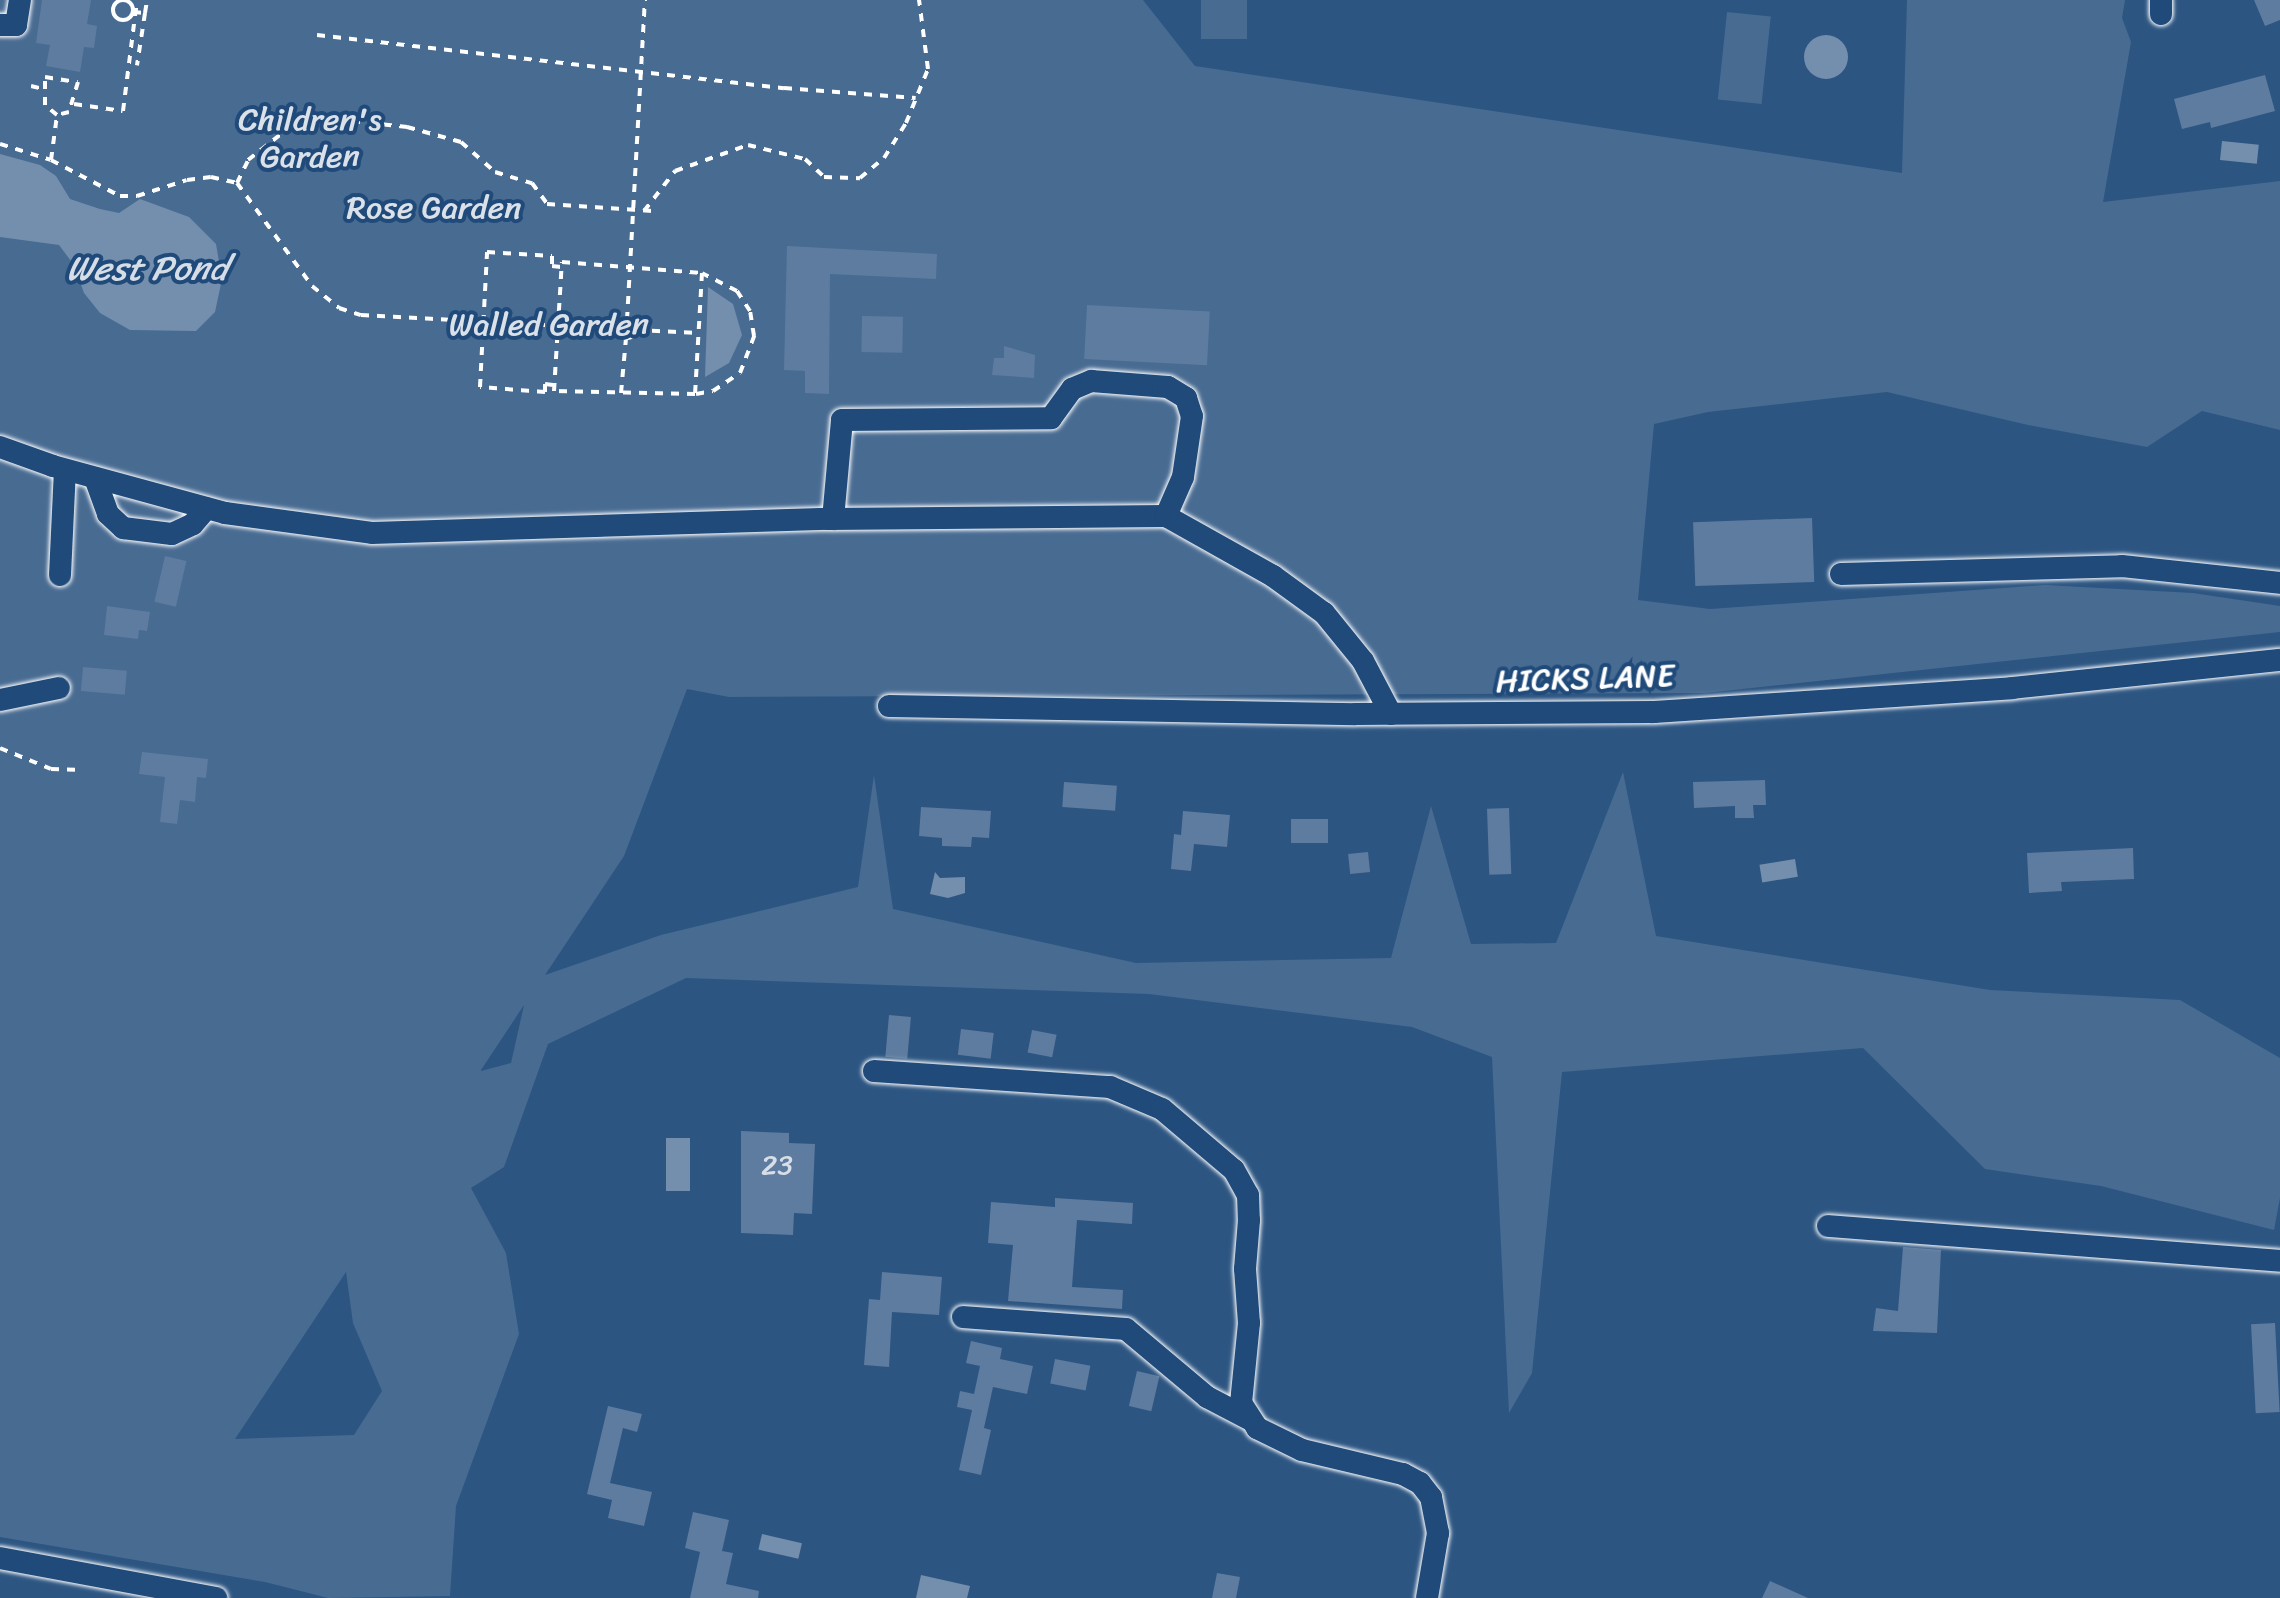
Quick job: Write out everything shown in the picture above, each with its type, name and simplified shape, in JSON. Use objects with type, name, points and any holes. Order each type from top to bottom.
[{"type":"street","points":[[0,26],[16,25],[20,0]]},
{"type":"street","points":[[833,519],[842,420],[1050,418],[1072,389],[1091,381],[1168,386],[1186,398],[1192,416],[1183,477],[1166,516]]},
{"type":"street","points":[[0,446],[64,470],[207,508],[372,533],[833,519],[1166,516],[1272,576],[1324,613],[1363,661],[1391,714]]},
{"type":"street","points":[[60,575],[64,470]]},
{"type":"street","points":[[95,478],[108,514],[123,528],[172,534],[193,524],[207,508]]},
{"type":"street","points":[[1840,574],[2122,566],[2280,583]]},
{"type":"street","name":"HICKS LANE","points":[[889,706],[1391,714],[1654,712],[2012,688],[2280,660]]},
{"type":"street","points":[[0,700],[59,688]]},
{"type":"street","points":[[874,1070],[1110,1087],[1162,1109],[1234,1170],[1248,1195],[1245,1269],[1249,1323],[1239,1392],[1249,1419]]},
{"type":"street","points":[[1828,1226],[2280,1261]]},
{"type":"street","points":[[963,1317],[1126,1329],[1207,1397],[1249,1419],[1257,1428],[1302,1450],[1403,1474],[1420,1483],[1431,1497],[1438,1532],[1428,1598]]},
{"type":"street","points":[[0,1558],[216,1598]]},
{"type":"path","points":[[134,12],[124,0],[114,6],[115,16],[124,20],[134,12],[145,13]]},
{"type":"path","points":[[74,104],[123,111],[137,0]]},
{"type":"path","points":[[138,64],[146,0]]},
{"type":"path","points":[[618,329],[627,320],[644,0]]},
{"type":"path","points":[[644,211],[675,171],[748,145],[805,160],[824,177],[860,178],[884,158],[928,69],[919,0]]},
{"type":"path","points":[[317,35],[639,73],[916,98]]},
{"type":"path","points":[[45,77],[78,82],[69,112],[57,115],[44,105],[45,77]]},
{"type":"path","points":[[30,86],[43,88]]},
{"type":"path","points":[[51,160],[57,115]]},
{"type":"path","points":[[237,182],[248,160],[304,116],[407,126],[461,142],[495,172],[532,183],[547,204],[653,212]]},
{"type":"path","points":[[0,144],[51,160],[120,196],[137,196],[211,177],[237,182],[312,286],[339,308],[360,316],[618,329],[626,338]]},
{"type":"path","points":[[554,385],[545,384],[544,392],[480,387],[487,252],[552,256],[552,266],[561,267]]},
{"type":"path","points":[[562,262],[702,272],[729,284],[745,300],[754,336],[740,373],[713,391],[695,394],[554,390],[561,267],[562,262]]},
{"type":"path","points":[[695,394],[702,272]]},
{"type":"path","points":[[627,320],[636,330]]},
{"type":"path","points":[[621,394],[626,338],[636,330],[699,333]]},
{"type":"path","points":[[0,748],[51,769],[75,770]]},
{"type":"green space","points":[[0,0],[1143,0],[1195,66],[1902,173],[1907,0],[2125,0],[2122,18],[2131,42],[2103,202],[2280,181],[2280,430],[2202,411],[2147,447],[2028,425],[1887,392],[1708,412],[1654,424],[1638,600],[1710,609],[2045,585],[2193,593],[2280,606],[2280,632],[1704,693],[729,697],[687,689],[624,856],[545,975],[661,935],[858,887],[874,775],[893,909],[1136,963],[1391,958],[1431,806],[1471,944],[1556,943],[1623,772],[1656,936],[1990,990],[2180,1000],[2280,1058],[2280,1198],[2274,1230],[2101,1186],[1985,1169],[1863,1048],[1562,1072],[1532,1373],[1509,1413],[1492,1057],[1412,1027],[1149,994],[686,978],[548,1044],[504,1167],[471,1188],[506,1253],[519,1334],[456,1506],[450,1596],[328,1598],[265,1582],[0,1537]],"holes":[[[524,1005],[511,1063],[481,1071],[481,1070]],[[346,1272],[353,1323],[382,1391],[354,1435],[235,1439]]]},
{"type":"green space","points":[[1201,0],[1247,0],[1247,39],[1201,39]]},
{"type":"green space","points":[[1727,12],[1771,17],[1762,104],[1718,100]]},
{"type":"water","points":[[1826,35],[1841,42],[1848,57],[1841,72],[1826,79],[1811,72],[1804,57],[1811,42]]},
{"type":"water","points":[[2222,141],[2259,145],[2257,164],[2220,160]]},
{"type":"water","name":"West Pond","points":[[0,154],[40,165],[56,176],[70,199],[100,209],[119,213],[140,199],[189,217],[216,244],[222,279],[215,312],[196,331],[130,330],[100,313],[84,293],[74,265],[59,245],[0,237]]},
{"type":"water","points":[[708,287],[733,304],[742,335],[729,363],[705,377]]},
{"type":"water","points":[[1795,859],[1798,877],[1762,882],[1759,865]]},
{"type":"water","points":[[935,872],[940,878],[965,877],[965,893],[948,898],[930,894]]},
{"type":"water","points":[[666,1138],[690,1138],[690,1191],[666,1191]]},
{"type":"water","points":[[762,1534],[802,1543],[798,1559],[758,1550]]},
{"type":"water","points":[[921,1575],[970,1586],[967,1598],[916,1598]]},
{"type":"building","points":[[42,0],[91,0],[87,24],[97,26],[94,48],[84,47],[80,72],[46,66],[50,45],[36,43]]},
{"type":"building","points":[[2254,0],[2280,0],[2280,20],[2265,26]]},
{"type":"building","points":[[2265,75],[2275,111],[2211,128],[2210,122],[2182,129],[2174,99]]},
{"type":"building","points":[[787,246],[937,254],[936,279],[830,274],[829,394],[805,393],[805,371],[784,370]]},
{"type":"building","points":[[1087,305],[1210,311],[1207,365],[1084,359]]},
{"type":"building","points":[[862,316],[903,317],[902,353],[861,352]]},
{"type":"building","points":[[1004,346],[1035,355],[1034,378],[992,375],[994,358],[1004,358]]},
{"type":"building","points":[[1812,518],[1814,582],[1695,586],[1693,522]]},
{"type":"building","points":[[165,556],[186,561],[176,607],[154,602]]},
{"type":"building","points":[[107,606],[150,612],[147,631],[139,630],[138,639],[104,635]]},
{"type":"building","points":[[83,667],[127,671],[125,695],[81,691]]},
{"type":"building","points":[[142,752],[208,759],[206,778],[197,777],[195,802],[180,800],[177,824],[160,822],[165,777],[139,774]]},
{"type":"building","points":[[1765,780],[1766,805],[1753,805],[1754,818],[1735,818],[1735,806],[1694,808],[1693,782]]},
{"type":"building","points":[[1064,782],[1117,786],[1115,811],[1062,807]]},
{"type":"building","points":[[921,807],[991,811],[989,838],[972,837],[971,847],[942,846],[942,838],[919,836]]},
{"type":"building","points":[[1509,808],[1511,874],[1489,875],[1487,809]]},
{"type":"building","points":[[1183,811],[1230,815],[1227,847],[1194,844],[1191,871],[1171,869],[1174,834],[1181,835]]},
{"type":"building","points":[[1291,819],[1328,819],[1328,843],[1291,843]]},
{"type":"building","points":[[2133,848],[2134,879],[2061,882],[2062,891],[2029,893],[2027,853]]},
{"type":"building","points":[[1368,852],[1370,872],[1350,874],[1348,854]]},
{"type":"building","points":[[889,1015],[911,1017],[907,1059],[885,1057]]},
{"type":"building","points":[[961,1029],[994,1033],[991,1059],[958,1055]]},
{"type":"building","points":[[1032,1030],[1057,1035],[1052,1057],[1028,1053]]},
{"type":"building","points":[[741,1131],[789,1133],[789,1143],[815,1144],[812,1214],[794,1213],[793,1235],[741,1233]]},
{"type":"building","points":[[1055,1198],[1133,1203],[1132,1224],[1077,1220],[1072,1287],[1123,1290],[1122,1309],[1008,1301],[1013,1245],[988,1243],[991,1202],[1055,1207]]},
{"type":"building","points":[[1903,1247],[1941,1250],[1937,1333],[1873,1331],[1876,1308],[1898,1311]]},
{"type":"building","points":[[882,1272],[942,1277],[939,1315],[892,1312],[889,1367],[864,1365],[869,1299],[880,1300]]},
{"type":"building","points":[[2275,1323],[2280,1412],[2256,1413],[2251,1324]]},
{"type":"building","points":[[971,1341],[1002,1348],[1000,1359],[1033,1366],[1027,1394],[993,1387],[984,1428],[991,1430],[981,1475],[959,1470],[972,1410],[957,1407],[960,1391],[974,1394],[980,1366],[966,1363]]},
{"type":"building","points":[[1055,1359],[1090,1366],[1086,1390],[1050,1384]]},
{"type":"building","points":[[1137,1371],[1159,1376],[1151,1411],[1129,1406]]},
{"type":"building","points":[[608,1406],[642,1414],[637,1432],[623,1428],[610,1483],[652,1492],[644,1526],[608,1518],[612,1500],[587,1494]]},
{"type":"building","points":[[693,1512],[729,1520],[722,1551],[733,1553],[726,1584],[759,1591],[758,1598],[690,1598],[700,1552],[685,1548]]},
{"type":"building","points":[[1217,1573],[1240,1577],[1236,1598],[1212,1598]]},
{"type":"building","points":[[1770,1581],[1808,1598],[1762,1598]]},
{"type":"park label","name":"Children's Garden","points":[[310,140]]},
{"type":"park label","name":"Rose Garden","points":[[434,208]]},
{"type":"park label","name":"Walled Garden","points":[[549,325]]}]
